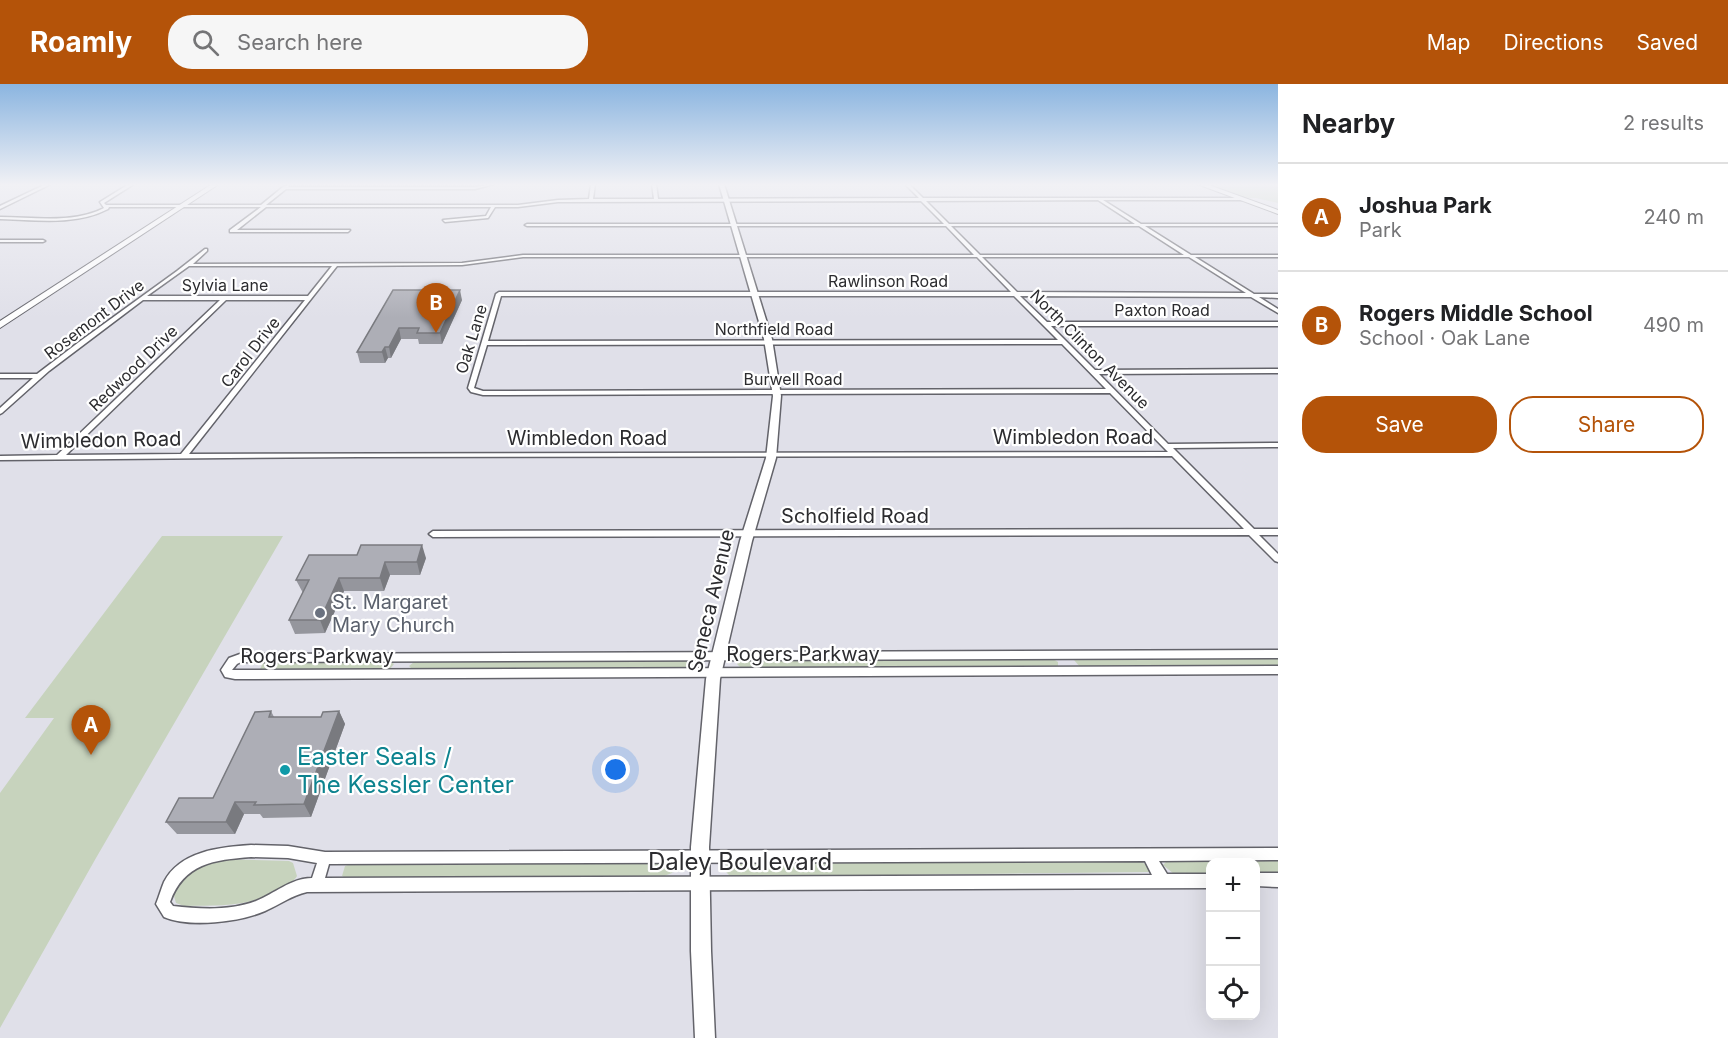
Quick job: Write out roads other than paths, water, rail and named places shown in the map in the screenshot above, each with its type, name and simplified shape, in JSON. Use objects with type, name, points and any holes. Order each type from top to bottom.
[{"type":"main road","points":[[0,325],[148,229]]},
{"type":"street","points":[[235,229],[232,231],[348,231]]},
{"type":"street","name":"Seneca Avenue","points":[[705,1038],[700,856],[715,664],[748,534],[772,455],[777,392],[769,342],[735,229]]},
{"type":"street","name":"North Clinton Avenue","points":[[951,229],[1278,559]]},
{"type":"street","points":[[1145,229],[1278,311]]},
{"type":"street","points":[[2,242],[43,241]]},
{"type":"street","name":"Rosemont Drive","points":[[0,412],[40,376],[141,298],[190,265],[206,250]]},
{"type":"street","points":[[190,265],[469,263],[521,256],[1278,256]]},
{"type":"street","name":"Carol Drive","points":[[184,456],[336,264]]},
{"type":"street","name":"Rawlinson Road","points":[[498,294],[1278,296]]},
{"type":"street","name":"Oak Lane","points":[[473,391],[471,384],[498,294]]},
{"type":"street","name":"Sylvia Lane","points":[[141,298],[309,298]]},
{"type":"street","name":"Redwood Drive","points":[[60,457],[224,298]]},
{"type":"street","name":"Paxton Road","points":[[1046,324],[1278,324]]},
{"type":"street","name":"Northfield Road","points":[[484,343],[1064,342]]},
{"type":"street","points":[[1093,372],[1278,371]]},
{"type":"street","points":[[0,376],[40,376]]},
{"type":"street","name":"Burwell Road","points":[[473,391],[483,393],[1113,391]]},
{"type":"street","name":"Wimbledon Road","points":[[1167,446],[1278,445]]},
{"type":"street","name":"Wimbledon Road","points":[[0,458],[1175,454]]},
{"type":"street","name":"Scholfield Road","points":[[433,534],[1278,532]]},
{"type":"street","name":"Rogers Parkway","points":[[1278,654],[1062,655],[715,664],[235,675],[229,674],[226,670],[233,661],[240,658],[715,664],[1071,671],[1278,670]]},
{"type":"street","points":[[1062,655],[1071,671]]},
{"type":"street","name":"Daley Boulevard","points":[[1206,881],[316,885],[300,886],[259,907],[237,913],[181,914],[169,912],[163,904],[165,893],[181,871],[195,861],[225,851],[290,852],[325,858],[1278,854]]},
{"type":"street","points":[[1148,854],[1163,881]]},
{"type":"street","points":[[316,885],[325,858]]},
{"type":"street","points":[[1260,880],[1278,880]]},
{"type":"place","name":"Rogers Middle School","points":[[436,333]]},
{"type":"place","name":"St. Margaret Mary Church","points":[[320,613]]},
{"type":"place","name":"Joshua Park","points":[[91,755]]},
{"type":"place","name":"Easter Seals / The Kessler Center","points":[[285,770]]}]
